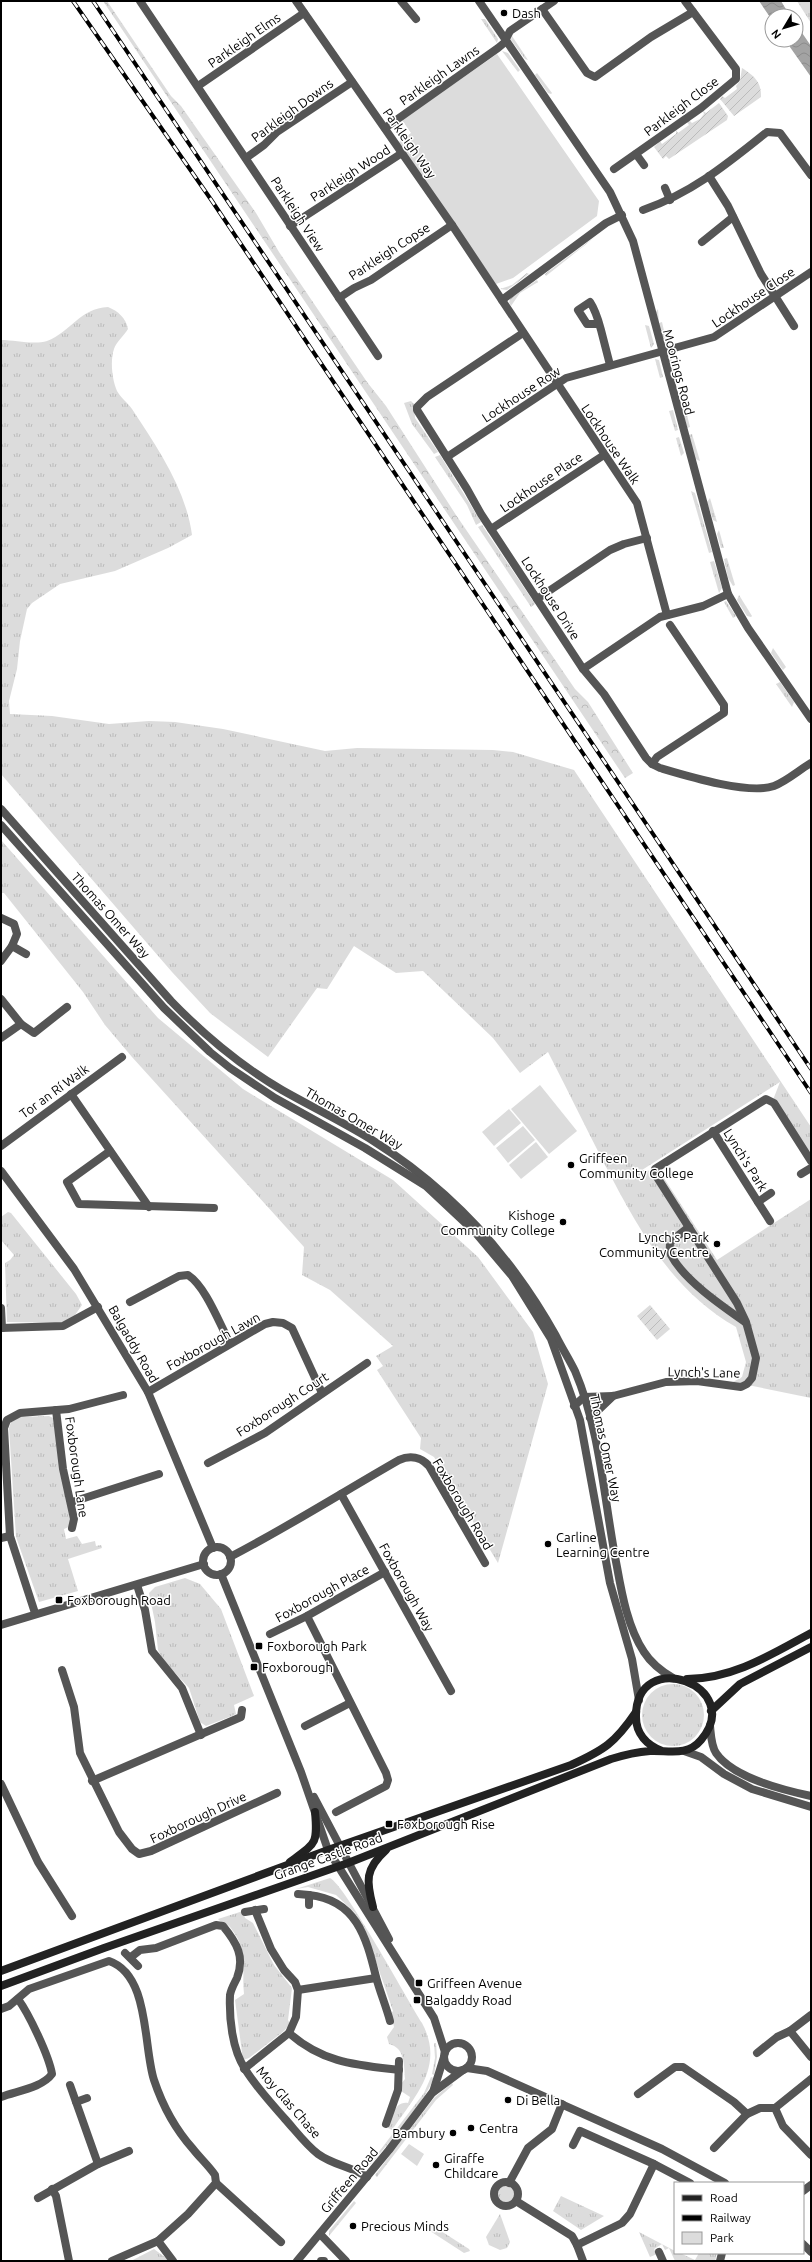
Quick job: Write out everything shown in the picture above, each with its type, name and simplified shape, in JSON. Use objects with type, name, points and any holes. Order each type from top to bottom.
[{"type":"main road","name":"Grange Castle Road","points":[[662,1751],[651,1746],[640,1734],[636,1724],[636,1712],[639,1700],[650,1685],[664,1678],[708,1679],[730,1673],[811,1633]]},
{"type":"main road","points":[[711,1710],[740,1684],[811,1647]]},
{"type":"main road","name":"Grange Castle Road","points":[[1,1986],[104,1948],[348,1863],[612,1759],[633,1754],[662,1751],[684,1751],[699,1743],[710,1726],[711,1710],[708,1700],[699,1688],[684,1679]]},
{"type":"main road","name":"Grange Castle Road","points":[[1,1971],[282,1869],[328,1850],[501,1791],[597,1754],[619,1736],[636,1712]]},
{"type":"main road","points":[[282,1869],[313,1844],[317,1835],[315,1812]]},
{"type":"main road","points":[[373,1907],[368,1881],[373,1864],[388,1848]]},
{"type":"street","name":"Parkleigh View","points":[[140,1],[378,356]]},
{"type":"street","name":"Parkleigh Way","points":[[296,1],[452,225],[502,300]]},
{"type":"street","points":[[401,1],[416,19]]},
{"type":"street","name":"Moorings Road","points":[[479,1],[594,168],[622,215],[633,241],[661,350],[728,594],[748,628],[811,719]]},
{"type":"street","name":"Parkleigh Lawns","points":[[385,128],[496,50],[505,40],[510,31],[554,1]]},
{"type":"street","points":[[542,9],[592,76],[595,77],[651,37],[693,12],[685,1]]},
{"type":"street","name":"Parkleigh Close","points":[[614,169],[701,108],[734,81],[737,76],[736,69],[693,12]]},
{"type":"street","name":"Parkleigh Elms","points":[[198,86],[304,13]]},
{"type":"street","name":"Parkleigh Downs","points":[[246,158],[264,145],[277,132],[352,82]]},
{"type":"street","points":[[643,210],[670,200],[709,176],[741,154],[767,132],[773,131],[780,133],[811,175]]},
{"type":"street","name":"Parkleigh Wood","points":[[290,226],[402,153]]},
{"type":"street","points":[[636,154],[644,165]]},
{"type":"street","points":[[709,176],[733,216],[761,274],[794,326]]},
{"type":"street","points":[[665,188],[670,200]]},
{"type":"street","points":[[502,300],[606,223],[622,215]]},
{"type":"street","points":[[702,242],[733,216]]},
{"type":"street","name":"Parkleigh Copse","points":[[339,298],[354,288],[371,280],[452,225]]},
{"type":"street","name":"Lockhouse Close","points":[[661,350],[714,338],[811,272]]},
{"type":"street","name":"Lockhouse Walk","points":[[502,300],[637,503],[667,615]]},
{"type":"street","points":[[600,324],[610,365]]},
{"type":"street","name":"Lockhouse Drive","points":[[523,333],[427,397],[417,407],[419,414],[491,530],[583,669],[604,694],[652,764]]},
{"type":"street","name":"Lockhouse Row","points":[[447,457],[556,383],[566,378],[661,350]]},
{"type":"street","name":"Lockhouse Place","points":[[491,530],[604,455]]},
{"type":"street","points":[[537,599],[610,550],[624,544],[647,538]]},
{"type":"street","points":[[583,669],[654,620],[667,615],[703,606],[728,594]]},
{"type":"street","points":[[670,625],[724,705],[724,713],[657,758],[652,764],[660,768],[722,784],[759,788],[777,784],[811,763]]},
{"type":"street","name":"Thomas Omer Way","points":[[1,809],[172,1001],[217,1044],[281,1089],[370,1139],[399,1158],[441,1191],[479,1226],[508,1260],[534,1298],[574,1370],[590,1418],[618,1574],[628,1614],[645,1654],[662,1672],[673,1678]]},
{"type":"street","name":"Thomas Omer Way","points":[[1,824],[164,1008],[210,1052],[275,1098],[364,1148],[426,1186],[474,1231],[512,1276],[547,1332],[554,1347],[584,1437],[610,1583],[632,1659],[639,1700]]},
{"type":"street","points":[[1,918],[14,924],[17,934],[12,946],[1,961]]},
{"type":"street","points":[[12,946],[26,954]]},
{"type":"street","points":[[1,999],[20,1024],[34,1033],[67,1007]]},
{"type":"street","points":[[1,1038],[20,1024]]},
{"type":"street","name":"Tor an Rí Walk","points":[[1,1146],[122,1057]]},
{"type":"street","points":[[71,1094],[149,1207]]},
{"type":"street","name":"Lynch's Park","points":[[747,1384],[752,1378],[756,1358],[746,1322],[737,1303],[655,1174],[655,1169],[761,1101],[770,1100],[811,1160]]},
{"type":"street","name":"Lynch's Park","points":[[713,1131],[770,1220]]},
{"type":"street","points":[[110,1151],[67,1182],[79,1204],[214,1208]]},
{"type":"street","points":[[801,1174],[811,1168]]},
{"type":"street","name":"Balgaddy Road","points":[[1,1171],[74,1269],[148,1392],[213,1548]]},
{"type":"street","name":"Lynch's Park","points":[[758,1202],[771,1193]]},
{"type":"street","points":[[689,1227],[670,1242],[670,1253],[678,1265],[701,1288],[746,1322]]},
{"type":"street","points":[[130,1302],[179,1276],[188,1275],[195,1280],[202,1290],[230,1343]]},
{"type":"street","points":[[1,1308],[2,1328],[63,1326],[98,1307]]},
{"type":"street","name":"Foxborough Lawn","points":[[148,1392],[230,1343],[265,1324],[272,1322],[283,1324],[292,1328],[322,1393]]},
{"type":"street","name":"Foxborough Court","points":[[208,1463],[265,1433],[367,1363]]},
{"type":"street","name":"Lynch's Lane","points":[[584,1397],[613,1396],[666,1382],[697,1382],[741,1387],[747,1384]]},
{"type":"street","points":[[35,1613],[10,1536],[4,1428],[7,1420],[16,1414],[88,1405],[123,1395]]},
{"type":"street","name":"Lynch's Lane","points":[[590,1418],[613,1396]]},
{"type":"street","points":[[574,1406],[584,1397]]},
{"type":"street","name":"Foxborough Lane","points":[[56,1410],[63,1469],[72,1502],[74,1519],[72,1528]]},
{"type":"street","name":"Foxborough Road","points":[[230,1557],[257,1544],[403,1458],[412,1457],[422,1460],[429,1466],[485,1563]]},
{"type":"street","points":[[72,1502],[159,1474]]},
{"type":"street","name":"Foxborough Way","points":[[340,1494],[451,1691]]},
{"type":"street","points":[[1,1538],[10,1536]]},
{"type":"street","points":[[213,1548],[222,1548],[230,1557],[230,1566],[221,1574],[212,1574],[204,1564],[204,1556],[213,1548]]},
{"type":"street","points":[[1,1625],[35,1613],[137,1585],[204,1564]]},
{"type":"street","name":"Foxborough Place","points":[[270,1634],[307,1616],[385,1572]]},
{"type":"street","points":[[221,1574],[301,1772],[328,1850],[337,1867],[401,1965],[439,2028],[454,2043],[466,2045],[472,2056],[487,2071]]},
{"type":"street","points":[[137,1585],[145,1610],[149,1644],[152,1651],[182,1688],[201,1735]]},
{"type":"street","points":[[307,1616],[388,1780],[386,1786],[336,1812]]},
{"type":"street","name":"Foxborough Drive","points":[[62,1670],[74,1706],[80,1753],[92,1781],[119,1832],[132,1849],[139,1854],[152,1851],[277,1793]]},
{"type":"street","points":[[305,1726],[350,1702]]},
{"type":"street","points":[[92,1781],[241,1717],[242,1710]]},
{"type":"street","points":[[710,1726],[711,1739],[716,1753],[731,1767],[762,1782],[811,1796]]},
{"type":"street","points":[[684,1751],[701,1757],[724,1774],[752,1789],[811,1806]]},
{"type":"street","points":[[301,1772],[348,1863],[373,1907],[401,1965]]},
{"type":"street","points":[[1,1784],[18,1817],[36,1859],[72,1916]]},
{"type":"street","points":[[298,1894],[331,1899],[347,1911],[365,1941],[390,2021]]},
{"type":"street","points":[[309,1895],[309,1906]]},
{"type":"street","points":[[245,1912],[264,1909]]},
{"type":"street","points":[[244,2069],[289,2033],[296,2018],[298,1990],[295,1982],[284,1970],[271,1948],[255,1910]]},
{"type":"street","name":"Moy Glas Chase","points":[[138,1966],[128,1955],[140,1950],[156,1948],[216,1925],[224,1926],[234,1938],[241,1953],[240,1967],[232,1988],[231,2002],[232,2024],[236,2049],[244,2069],[263,2093],[317,2153],[332,2163],[350,2168],[367,2177]]},
{"type":"street","points":[[1,2009],[9,2006],[18,1999],[23,1992],[36,1986],[109,1961],[116,1963],[134,1983],[142,2006],[149,2061],[155,2081],[179,2130],[215,2174],[216,2183],[281,2242]]},
{"type":"street","points":[[298,1990],[376,1978]]},
{"type":"street","points":[[1,2097],[39,2084],[48,2079],[52,2074],[50,2065],[42,2047],[18,1999]]},
{"type":"street","points":[[757,2053],[811,2015]]},
{"type":"street","points":[[439,2028],[444,2054],[450,2068],[458,2071],[465,2069],[487,2071],[662,2149],[723,2182]]},
{"type":"street","points":[[790,2031],[811,2057]]},
{"type":"street","points":[[289,2033],[304,2045],[340,2062],[399,2066],[398,2090],[386,2124]]},
{"type":"street","points":[[444,2054],[454,2043]]},
{"type":"street","name":"Griffeen Road","points":[[432,2093],[444,2054]]},
{"type":"street","points":[[465,2069],[472,2056]]},
{"type":"street","points":[[638,2094],[675,2067],[683,2066],[734,2102],[747,2114]]},
{"type":"street","name":"Griffeen Road","points":[[297,2261],[367,2177],[432,2093],[465,2069]]},
{"type":"street","points":[[714,2148],[747,2114],[760,2108],[775,2108],[811,2079]]},
{"type":"street","points":[[70,2085],[98,2164]]},
{"type":"street","points":[[76,2102],[87,2098]]},
{"type":"street","points":[[509,2183],[525,2153],[552,2129],[562,2104]]},
{"type":"street","points":[[775,2108],[783,2126],[811,2155]]},
{"type":"street","points":[[573,2145],[580,2131],[654,2164],[688,2182]]},
{"type":"street","points":[[38,2198],[98,2164],[129,2151]]},
{"type":"street","points":[[577,2244],[622,2222],[630,2214],[654,2164]]},
{"type":"street","points":[[116,2260],[158,2241],[188,2214],[216,2183]]},
{"type":"street","points":[[509,2183],[517,2190],[516,2201],[511,2205],[504,2206],[495,2198],[494,2191],[498,2185],[509,2183]]},
{"type":"street","points":[[52,2189],[56,2196],[69,2261]]},
{"type":"street","points":[[516,2201],[572,2236],[577,2244],[583,2261]]},
{"type":"street","points":[[320,2234],[346,2261]]},
{"type":"street","points":[[158,2241],[173,2261]]},
{"type":"street","points":[[659,2252],[663,2261]]},
{"type":"green space","points":[[103,1],[107,1],[171,96],[181,106],[256,213],[279,252],[367,382],[386,406],[456,515],[575,689],[588,702],[633,773],[625,778]]},
{"type":"green space","points":[[797,1],[811,1],[811,23],[804,12],[804,8],[801,8]]},
{"type":"green space","points":[[481,19],[485,19],[498,39],[497,43]]},
{"type":"green space","points":[[512,36],[528,60],[525,59],[511,40]]},
{"type":"green space","points":[[502,51],[508,53],[520,70],[518,72]]},
{"type":"green space","points":[[497,54],[599,201],[597,216],[513,278],[496,284],[399,142],[411,133],[402,120]]},
{"type":"green space","points":[[742,68],[750,73],[758,83],[761,97],[734,116],[720,99],[722,96],[725,98],[737,89],[736,86],[740,81]]},
{"type":"green space","points":[[537,73],[552,93],[551,94],[548,93],[535,75]]},
{"type":"green space","points":[[719,103],[728,116],[727,120],[669,159],[666,156],[663,159],[654,147],[660,141],[662,144],[676,134],[676,130],[678,133],[689,125],[687,122],[689,120],[692,123],[700,119],[704,114],[703,111],[706,113]]},
{"type":"green space","points":[[595,237],[546,276],[545,274]]},
{"type":"green space","points":[[527,273],[529,274],[507,290],[500,289],[512,285]]},
{"type":"green space","points":[[537,280],[538,282],[520,293],[511,306],[509,302],[511,298]]},
{"type":"green space","points":[[108,307],[121,315],[128,329],[116,344],[114,349],[112,370],[115,386],[119,394],[142,423],[169,469],[184,501],[192,535],[168,548],[115,571],[60,584],[32,603],[27,609],[20,641],[17,669],[9,701],[10,714],[52,716],[109,724],[149,721],[175,722],[223,729],[325,751],[357,748],[493,750],[513,752],[574,770],[811,1127],[811,1167],[771,1105],[780,1082],[642,1170],[660,1172],[717,1260],[811,1199],[811,1398],[733,1382],[742,1377],[746,1362],[736,1327],[713,1312],[693,1295],[658,1256],[643,1234],[617,1187],[548,1052],[520,1073],[493,1038],[423,971],[396,973],[354,946],[327,989],[317,988],[268,1057],[210,1013],[172,972],[1,774],[1,340],[30,342],[47,341],[63,332],[90,311]]},
{"type":"green space","points":[[658,309],[659,323],[662,322],[667,344],[663,341],[655,313]]},
{"type":"green space","points":[[645,325],[649,326],[654,344],[651,348]]},
{"type":"green space","points":[[670,353],[676,374],[672,375],[668,357]]},
{"type":"green space","points":[[655,359],[659,360],[663,377],[660,378]]},
{"type":"green space","points":[[411,401],[414,404],[415,418],[438,452],[434,454],[412,424],[404,403]]},
{"type":"green space","points":[[685,407],[690,427],[687,428],[682,408]]},
{"type":"green space","points":[[673,410],[678,430],[675,431],[669,411]]},
{"type":"green space","points":[[692,434],[700,461],[695,459],[689,435]]},
{"type":"green space","points":[[679,437],[684,453],[681,456],[676,438]]},
{"type":"green space","points":[[440,455],[481,522],[476,525],[467,505],[435,457]]},
{"type":"green space","points":[[691,491],[695,493],[712,552],[709,553]]},
{"type":"green space","points":[[710,498],[717,522],[713,520],[707,502]]},
{"type":"green space","points":[[482,525],[535,604],[531,607],[478,527]]},
{"type":"green space","points":[[719,530],[724,548],[721,548],[717,534]]},
{"type":"green space","points":[[727,558],[735,585],[733,586],[728,578],[724,559]]},
{"type":"green space","points":[[714,561],[722,588],[719,593],[710,562]]},
{"type":"green space","points":[[739,595],[752,616],[751,617],[747,616],[737,600]]},
{"type":"green space","points":[[726,601],[736,616],[733,618],[724,602]]},
{"type":"green space","points":[[773,648],[786,667],[783,670],[771,653]]},
{"type":"green space","points":[[780,682],[794,702],[792,707],[776,684]]},
{"type":"green space","points":[[1,840],[158,1018],[243,1089],[393,1180],[478,1257],[533,1332],[548,1384],[498,1563],[434,1457],[420,1449],[421,1438],[377,1370],[383,1366],[376,1356],[393,1346],[330,1290],[302,1275],[304,1247],[132,1057],[105,1025],[83,992],[4,893],[1,893]]},
{"type":"green space","points":[[540,1085],[577,1131],[549,1154],[511,1109]]},
{"type":"green space","points":[[509,1109],[521,1123],[494,1146],[482,1132]]},
{"type":"green space","points":[[523,1126],[535,1140],[508,1163],[496,1148]]},
{"type":"green space","points":[[536,1142],[548,1157],[521,1179],[509,1165]]},
{"type":"green space","points":[[8,1212],[11,1213],[76,1294],[82,1305],[75,1315],[62,1323],[7,1322],[5,1263],[14,1255],[1,1240],[1,1217]]},
{"type":"green space","points":[[650,1305],[670,1329],[657,1340],[637,1316]]},
{"type":"green space","points":[[49,1416],[53,1418],[72,1522],[71,1526],[64,1529],[66,1539],[77,1536],[82,1544],[95,1541],[96,1546],[101,1545],[102,1548],[68,1559],[78,1591],[39,1602],[16,1537],[9,1428],[11,1422],[20,1417]]},
{"type":"green space","points":[[185,1578],[200,1584],[221,1609],[254,1696],[234,1705],[236,1714],[206,1726],[200,1722],[189,1688],[163,1660],[158,1650],[155,1622],[149,1593],[155,1587]]},
{"type":"green space","points":[[673,1684],[685,1687],[695,1693],[701,1703],[704,1715],[701,1727],[695,1737],[685,1743],[673,1746],[661,1743],[651,1737],[645,1727],[642,1715],[645,1703],[651,1693],[661,1687]]},
{"type":"green space","points":[[330,1878],[338,1885],[362,1921],[422,2023],[428,2039],[430,2053],[429,2067],[425,2080],[410,2105],[392,2130],[388,2128],[394,2111],[403,2103],[408,2103],[410,2097],[401,2091],[401,2084],[405,2079],[403,2057],[398,2049],[389,2044],[387,2037],[394,2027],[391,2014],[393,2011],[369,1941],[355,1913],[336,1895],[308,1887],[296,1889]]},
{"type":"green space","points":[[243,1911],[245,1918],[253,1923],[274,1965],[292,1988],[288,2020],[290,2024],[284,2031],[249,2058],[243,2060],[235,2000],[244,1994],[242,1952],[240,1944],[230,1927],[218,1919]]},
{"type":"green space","points":[[434,2043],[436,2043],[437,2057],[434,2075],[432,2074],[435,2058]]},
{"type":"green space","points":[[431,2077],[434,2078],[422,2101],[398,2132],[368,2166],[424,2093]]},
{"type":"green space","points":[[452,2083],[453,2085],[436,2100],[377,2177],[375,2175],[434,2098]]},
{"type":"green space","points":[[409,2144],[424,2154],[417,2166],[401,2154]]},
{"type":"green space","points":[[506,2186],[512,2188],[514,2194],[512,2200],[506,2202],[500,2200],[498,2194],[500,2188]]},
{"type":"green space","points":[[561,2196],[604,2216],[581,2230],[553,2211]]},
{"type":"green space","points":[[354,2201],[356,2203],[329,2236],[329,2231]]},
{"type":"green space","points":[[500,2214],[510,2242],[507,2248],[500,2250],[489,2245],[486,2237]]},
{"type":"green space","points":[[430,2224],[470,2251],[464,2253],[427,2229]]},
{"type":"green space","points":[[639,2232],[662,2244],[654,2249],[657,2254],[650,2257]]},
{"type":"green space","points":[[662,2244],[674,2250],[674,2254],[682,2254],[695,2260],[698,2254],[717,2254],[715,2261],[675,2261],[669,2248],[665,2250]]},
{"type":"green space","points":[[154,2249],[170,2261],[131,2261]]},
{"type":"water","points":[[759,1],[781,1],[785,8],[764,8]]},
{"type":"water","points":[[804,36],[811,46],[811,77],[791,48],[804,48]]},
{"type":"railway","points":[[73,1],[212,201],[811,1093]]},
{"type":"railway","points":[[93,1],[811,1069]]},
{"type":"place","name":"Dash","points":[[504,13]]},
{"type":"place","name":"Griffeen Community College","points":[[571,1165]]},
{"type":"place","name":"Kishoge Community College","points":[[563,1222]]},
{"type":"place","name":"Lynch's Park Community Centre","points":[[717,1244]]},
{"type":"place","name":"Carline Learning Centre","points":[[548,1544]]},
{"type":"place","name":"Foxborough Road","points":[[59,1600]]},
{"type":"place","name":"Foxborough Park","points":[[259,1646]]},
{"type":"place","name":"Foxborough","points":[[254,1667]]},
{"type":"place","name":"Foxborough Rise","points":[[389,1824]]},
{"type":"place","name":"Griffeen Avenue","points":[[419,1983]]},
{"type":"place","name":"Balgaddy Road","points":[[417,2000]]},
{"type":"place","name":"Di Bella","points":[[508,2100]]},
{"type":"place","name":"Centra","points":[[471,2128]]},
{"type":"place","name":"Bambury","points":[[453,2133]]},
{"type":"place","name":"Giraffe Childcare","points":[[436,2165]]},
{"type":"place","name":"Precious Minds","points":[[353,2226]]}]
